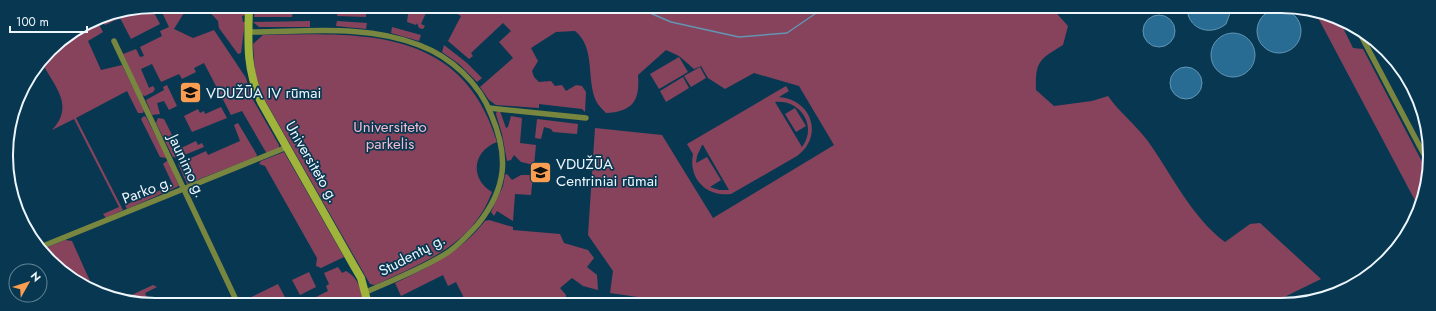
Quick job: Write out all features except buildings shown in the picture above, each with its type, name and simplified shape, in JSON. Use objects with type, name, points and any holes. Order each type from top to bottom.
[{"type":"main road","name":"Universiteto g.","points":[[249,13],[249,67],[253,83],[261,102],[352,262],[366,292],[367,298]]},
{"type":"street","name":"Studentų g.","points":[[249,32],[334,31],[368,33],[419,45],[437,53],[454,65],[475,87],[489,108],[500,140],[503,164],[499,188],[485,214],[471,232],[448,252],[418,269],[366,292]]},
{"type":"street","points":[[1363,39],[1423,153]]},
{"type":"street","name":"Jaunimo g.","points":[[114,41],[235,298]]},
{"type":"street","points":[[489,108],[586,118]]},
{"type":"street","name":"Parko g.","points":[[45,245],[287,147]]},
{"type":"green space","points":[[146,13],[154,13],[160,24],[131,39],[120,18],[105,25],[104,23],[119,18]]},
{"type":"green space","points":[[162,13],[184,13],[174,29],[193,38],[214,30],[246,78],[252,98],[279,145],[279,148],[267,154],[242,111],[231,115],[204,63],[194,68],[196,72],[182,79],[179,74],[161,82],[152,64],[141,69],[149,88],[153,86],[155,89],[153,92],[145,96],[142,95],[123,54],[136,49],[140,57],[144,56],[140,47],[162,36],[160,31],[169,27]]},
{"type":"green space","points":[[211,13],[246,13],[246,15],[242,16],[243,22],[245,22],[241,53],[238,54],[219,28],[218,21]]},
{"type":"green space","points":[[255,13],[293,13],[292,17],[254,17]]},
{"type":"green space","points":[[338,13],[366,13],[366,17],[337,16]]},
{"type":"green space","points":[[408,13],[426,13],[421,24],[425,26],[423,29],[419,28],[417,23],[416,25],[407,22]]},
{"type":"green space","points":[[456,13],[1056,13],[1068,26],[1063,45],[1040,62],[1036,80],[1036,90],[1054,106],[1092,101],[1108,96],[1147,140],[1192,208],[1213,232],[1225,242],[1250,224],[1260,223],[1321,279],[1282,298],[645,298],[610,293],[613,271],[588,235],[595,128],[662,135],[713,218],[834,145],[799,86],[754,73],[725,89],[708,78],[701,66],[694,69],[679,56],[666,50],[638,75],[638,92],[633,103],[623,110],[606,113],[596,101],[591,83],[590,64],[586,46],[582,38],[575,31],[556,32],[531,48],[538,61],[532,71],[534,77],[539,82],[551,81],[555,86],[562,85],[566,91],[576,85],[582,86],[586,92],[585,112],[582,109],[539,104],[539,108],[496,105],[489,100],[480,87],[513,58],[499,42],[511,31],[503,23],[471,53],[473,56],[469,59],[448,41],[461,16]]},
{"type":"green space","points":[[1318,18],[1343,27],[1353,48],[1363,49],[1423,164],[1415,201]]},
{"type":"green space","points":[[310,21],[310,27],[259,27],[253,22]]},
{"type":"green space","points":[[337,21],[367,23],[366,29],[336,26]]},
{"type":"green space","points":[[99,25],[103,32],[88,41],[101,70],[122,65],[144,110],[143,113],[138,113],[127,91],[76,118],[123,210],[106,218],[103,214],[119,207],[74,119],[52,130],[59,121],[62,113],[62,105],[57,88],[44,67],[69,42],[84,32]]},
{"type":"green space","points":[[392,27],[421,35],[419,41],[391,33]]},
{"type":"green space","name":"Universiteto parkelis","points":[[263,35],[337,35],[372,38],[404,45],[434,57],[460,76],[481,104],[497,142],[489,146],[479,158],[477,172],[480,180],[492,192],[481,214],[471,227],[460,238],[434,257],[375,285],[370,284],[263,97],[255,73],[253,44]]},
{"type":"green space","points":[[444,45],[467,63],[482,78],[477,82],[459,64],[442,52]]},
{"type":"green space","points":[[679,57],[688,72],[659,89],[650,74]]},
{"type":"green space","points":[[700,67],[706,78],[691,87],[684,76]]},
{"type":"green space","points":[[683,77],[689,88],[666,102],[660,91]]},
{"type":"green space","points":[[167,85],[177,106],[169,110],[164,101],[157,103],[160,114],[152,115],[146,100],[164,90],[163,87]]},
{"type":"green space","points":[[786,86],[789,91],[779,97],[800,105],[810,120],[812,129],[810,139],[805,148],[797,156],[731,194],[714,193],[701,184],[693,171],[693,154],[687,144]],"holes":[[[775,102],[784,102],[792,105],[799,109],[804,116],[808,131],[802,147]],[[703,145],[729,190],[719,190],[710,187],[721,180],[707,157],[696,163],[697,156]]]},
{"type":"green space","points":[[221,107],[227,118],[192,132],[184,116],[198,109],[200,113],[204,111],[205,114]]},
{"type":"green space","points":[[795,108],[806,126],[796,132],[785,114]]},
{"type":"green space","points":[[497,111],[500,111],[506,128],[508,127],[511,116],[522,118],[520,143],[536,145],[534,165],[521,162],[514,155],[511,160],[507,161],[502,134],[496,114]]},
{"type":"green space","points":[[144,116],[146,117],[166,158],[160,157],[141,119]]},
{"type":"green space","points":[[158,118],[164,119],[179,149],[196,141],[198,145],[202,143],[204,147],[177,158],[173,157],[156,123]]},
{"type":"green space","points":[[537,119],[578,124],[577,134],[553,132],[551,129],[544,127],[541,139],[535,138]]},
{"type":"green space","points":[[238,123],[257,155],[256,157],[187,184],[178,164],[206,151],[208,155],[240,141],[234,125]]},
{"type":"green space","points":[[284,152],[344,257],[321,268],[316,266],[317,258],[265,166],[259,164],[261,161]]},
{"type":"green space","points":[[168,160],[179,186],[127,209],[125,205],[173,185],[163,164]]},
{"type":"green space","points":[[507,174],[512,180],[521,175],[533,175],[531,195],[515,194],[513,221],[497,211],[494,216],[491,212],[503,186],[505,175]]},
{"type":"green space","points":[[489,220],[513,227],[513,230],[560,234],[564,243],[588,250],[594,258],[587,267],[597,275],[598,290],[583,286],[572,278],[560,288],[566,295],[566,298],[464,298],[456,282],[448,286],[443,275],[401,296],[395,283],[444,258],[466,242],[485,221]]},
{"type":"green space","points":[[65,240],[72,241],[91,282],[69,269],[47,248]]},
{"type":"green space","points":[[338,267],[342,273],[346,271],[357,281],[363,298],[314,298],[328,291],[326,286],[329,284],[324,273]]},
{"type":"green space","points":[[309,272],[316,287],[300,295],[292,280]]},
{"type":"green space","points":[[278,284],[285,298],[249,298]]},
{"type":"green space","points":[[153,285],[157,287],[145,293],[147,298],[130,296]]},
{"type":"water","points":[[1188,13],[1230,13],[1226,24],[1213,30],[1200,29],[1191,21]]},
{"type":"water","points":[[1266,13],[1293,13],[1300,22],[1300,40],[1295,47],[1288,52],[1270,52],[1263,47],[1258,40],[1258,22]]},
{"type":"water","points":[[1159,15],[1168,18],[1172,22],[1175,31],[1172,40],[1168,44],[1159,47],[1150,44],[1146,40],[1143,31],[1146,22],[1150,18]]},
{"type":"water","points":[[1229,33],[1237,33],[1242,34],[1249,39],[1254,46],[1254,64],[1249,71],[1242,76],[1229,77],[1221,74],[1214,67],[1211,59],[1211,51],[1214,43],[1221,36]]},
{"type":"water","points":[[1186,67],[1195,70],[1199,74],[1202,83],[1199,92],[1195,96],[1186,99],[1177,96],[1173,92],[1170,83],[1173,74],[1177,70]]},
{"type":"waterway","points":[[650,13],[671,22],[739,37],[787,33],[816,13]]},
{"type":"place","name":"VDUŽŪA IV rūmai","points":[[191,93]]},
{"type":"place","name":"VDUŽŪA Centriniai rūmai","points":[[540,173]]}]
